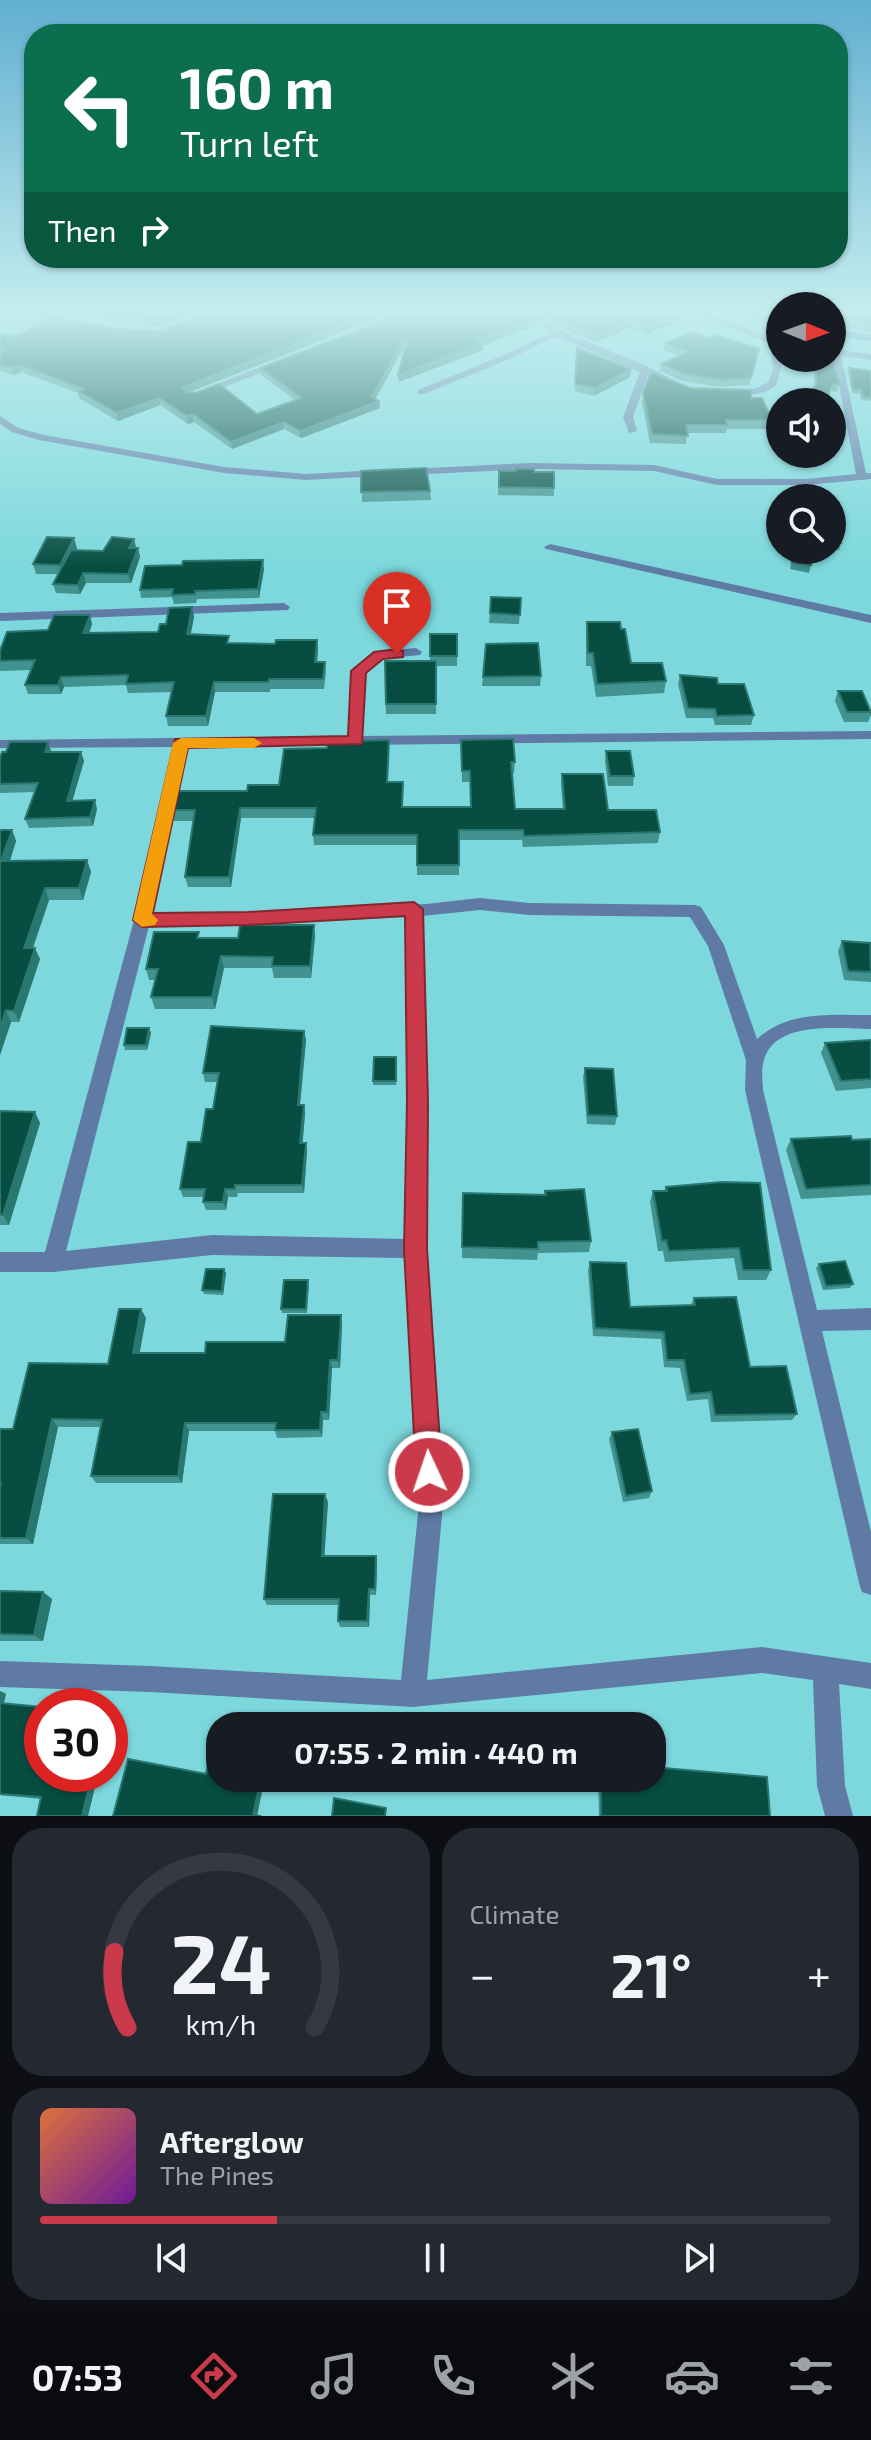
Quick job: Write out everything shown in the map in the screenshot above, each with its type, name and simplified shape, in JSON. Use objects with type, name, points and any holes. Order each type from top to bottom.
[{"type":"street","points":[[632,431],[628,417],[635,399]]},
{"type":"street","points":[[0,419],[15,430],[43,438],[224,470],[306,477],[530,466],[654,468],[717,482],[806,482],[867,477],[848,399]]},
{"type":"street","points":[[550,547],[871,619]]},
{"type":"street","points":[[0,617],[284,607]]},
{"type":"street","points":[[356,741],[358,671],[379,655],[416,652]]},
{"type":"street","points":[[0,744],[871,735]]},
{"type":"street","points":[[53,1262],[142,920],[181,743]]},
{"type":"street","points":[[142,920],[262,918],[426,910],[480,904],[529,909],[695,911],[716,945],[755,1060],[754,1090],[871,1583]]},
{"type":"street","points":[[413,1694],[431,1504],[415,1249],[418,1102],[414,909]]},
{"type":"street","points":[[755,1060],[769,1037],[787,1025],[871,1022]]},
{"type":"street","points":[[0,1262],[53,1262],[212,1245],[415,1249]]},
{"type":"street","points":[[807,1321],[871,1319]]},
{"type":"street","points":[[0,1674],[413,1694],[762,1660],[871,1676]]},
{"type":"street","points":[[825,1668],[831,1786],[839,1816]]},
{"type":"building","points":[[92,399],[157,399],[117,413]]},
{"type":"building","points":[[160,399],[238,399],[257,414],[299,399],[379,401],[300,431],[284,422],[231,442],[193,414],[187,416]]},
{"type":"building","points":[[644,399],[762,399],[766,407],[766,420],[726,420],[727,425],[686,425],[688,436],[652,434]]},
{"type":"building","points":[[426,468],[430,491],[361,492],[361,471]]},
{"type":"building","points":[[499,471],[554,472],[554,488],[499,487]]},
{"type":"building","points":[[47,537],[74,538],[60,565],[33,564]]},
{"type":"building","points":[[112,537],[134,539],[129,548],[138,548],[128,574],[83,573],[78,585],[53,584],[71,550],[103,551]]},
{"type":"building","points":[[263,560],[258,589],[172,595],[173,589],[140,590],[145,566],[182,565],[183,561]]},
{"type":"building","points":[[491,597],[521,598],[520,615],[490,613]]},
{"type":"building","points":[[192,607],[187,634],[229,636],[227,643],[275,644],[276,640],[317,640],[315,662],[325,662],[323,679],[214,682],[206,716],[166,716],[174,682],[126,684],[128,675],[61,677],[58,685],[25,685],[35,660],[0,661],[7,632],[48,630],[54,615],[90,615],[83,633],[158,632],[160,624],[166,624],[169,608]]},
{"type":"building","points":[[587,622],[620,622],[621,629],[625,629],[631,663],[662,663],[666,681],[597,684],[593,653],[588,653]]},
{"type":"building","points":[[430,634],[457,634],[457,656],[430,656]]},
{"type":"building","points":[[538,643],[541,676],[483,677],[486,644]]},
{"type":"building","points":[[385,661],[436,661],[436,704],[386,704]]},
{"type":"building","points":[[680,675],[717,678],[718,684],[744,684],[754,715],[717,716],[715,709],[688,708]]},
{"type":"building","points":[[838,691],[862,691],[871,712],[847,712]]},
{"type":"building","points":[[328,738],[389,740],[387,782],[403,782],[402,807],[471,807],[470,771],[462,771],[461,740],[513,739],[515,762],[511,762],[515,809],[565,809],[562,774],[603,774],[608,810],[656,810],[660,832],[524,836],[523,830],[459,830],[459,865],[417,865],[417,835],[313,835],[316,808],[240,808],[229,877],[185,877],[195,810],[172,810],[176,791],[247,791],[248,785],[279,785],[284,749],[327,748]]},
{"type":"building","points":[[10,742],[48,742],[45,752],[81,752],[67,801],[95,800],[90,817],[25,819],[38,783],[0,784],[0,758]]},
{"type":"building","points":[[606,751],[630,751],[634,776],[610,776]]},
{"type":"building","points":[[0,830],[12,830],[1,861],[87,860],[79,888],[45,888],[24,948],[35,948],[14,1011],[6,1010],[0,1027]]},
{"type":"building","points":[[240,925],[314,925],[310,966],[272,966],[273,957],[221,956],[212,997],[151,997],[158,969],[146,969],[154,932],[199,932],[197,938],[238,938]]},
{"type":"building","points":[[842,941],[870,943],[871,972],[848,971]]},
{"type":"building","points":[[211,1026],[304,1031],[298,1105],[304,1105],[300,1143],[306,1143],[302,1185],[235,1185],[235,1189],[225,1189],[223,1202],[203,1202],[205,1189],[180,1189],[188,1142],[201,1142],[206,1109],[213,1109],[219,1073],[203,1073]]},
{"type":"building","points":[[127,1028],[149,1028],[146,1045],[124,1045]]},
{"type":"building","points":[[871,1040],[871,1079],[841,1081],[825,1043]]},
{"type":"building","points":[[374,1057],[396,1057],[396,1081],[373,1081]]},
{"type":"building","points":[[585,1068],[613,1069],[617,1116],[588,1115]]},
{"type":"building","points":[[0,1111],[35,1112],[3,1215],[0,1215]]},
{"type":"building","points":[[851,1136],[852,1140],[871,1139],[871,1185],[806,1189],[791,1139]]},
{"type":"building","points":[[722,1182],[760,1183],[771,1270],[743,1270],[739,1248],[669,1251],[666,1240],[662,1241],[653,1191]]},
{"type":"building","points":[[584,1189],[591,1241],[538,1242],[538,1249],[462,1247],[463,1193],[546,1195],[545,1191]]},
{"type":"building","points":[[845,1261],[853,1284],[826,1286],[819,1264]]},
{"type":"building","points":[[590,1262],[626,1263],[630,1307],[695,1305],[694,1298],[736,1297],[750,1367],[786,1366],[797,1414],[715,1415],[711,1392],[690,1394],[684,1360],[667,1360],[664,1332],[595,1328]]},
{"type":"building","points":[[206,1269],[224,1269],[222,1291],[202,1290]]},
{"type":"building","points":[[284,1280],[308,1280],[306,1309],[281,1309]]},
{"type":"building","points":[[119,1309],[141,1309],[133,1353],[205,1353],[206,1342],[285,1342],[288,1315],[341,1315],[338,1360],[330,1360],[327,1412],[321,1412],[320,1430],[275,1430],[276,1423],[185,1423],[178,1476],[91,1476],[102,1420],[52,1419],[26,1538],[0,1538],[0,1429],[13,1429],[29,1363],[108,1364]]},
{"type":"building","points":[[638,1429],[652,1491],[626,1496],[612,1432]]},
{"type":"building","points":[[273,1494],[325,1494],[322,1556],[376,1556],[375,1589],[369,1589],[367,1621],[338,1621],[339,1599],[264,1599]]},
{"type":"building","points":[[0,1591],[43,1592],[34,1635],[0,1634]]},
{"type":"building","points":[[0,1703],[24,1705],[24,1792],[88,1792],[82,1816],[37,1816],[41,1797],[0,1794]]},
{"type":"building","points":[[128,1759],[206,1774],[206,1792],[258,1792],[253,1815],[261,1816],[113,1816],[119,1792],[128,1792]]},
{"type":"building","points":[[666,1768],[767,1777],[770,1816],[601,1816],[601,1792],[666,1792]]},
{"type":"building","points":[[334,1798],[386,1808],[385,1816],[332,1816]]},
{"type":"slow traffic","points":[[149,920],[142,920],[181,743],[254,743]]},
{"type":"route","points":[[397,654],[379,655],[358,671],[356,741],[181,743],[142,920],[248,919],[414,909],[418,1102],[415,1249],[429,1472]]}]
